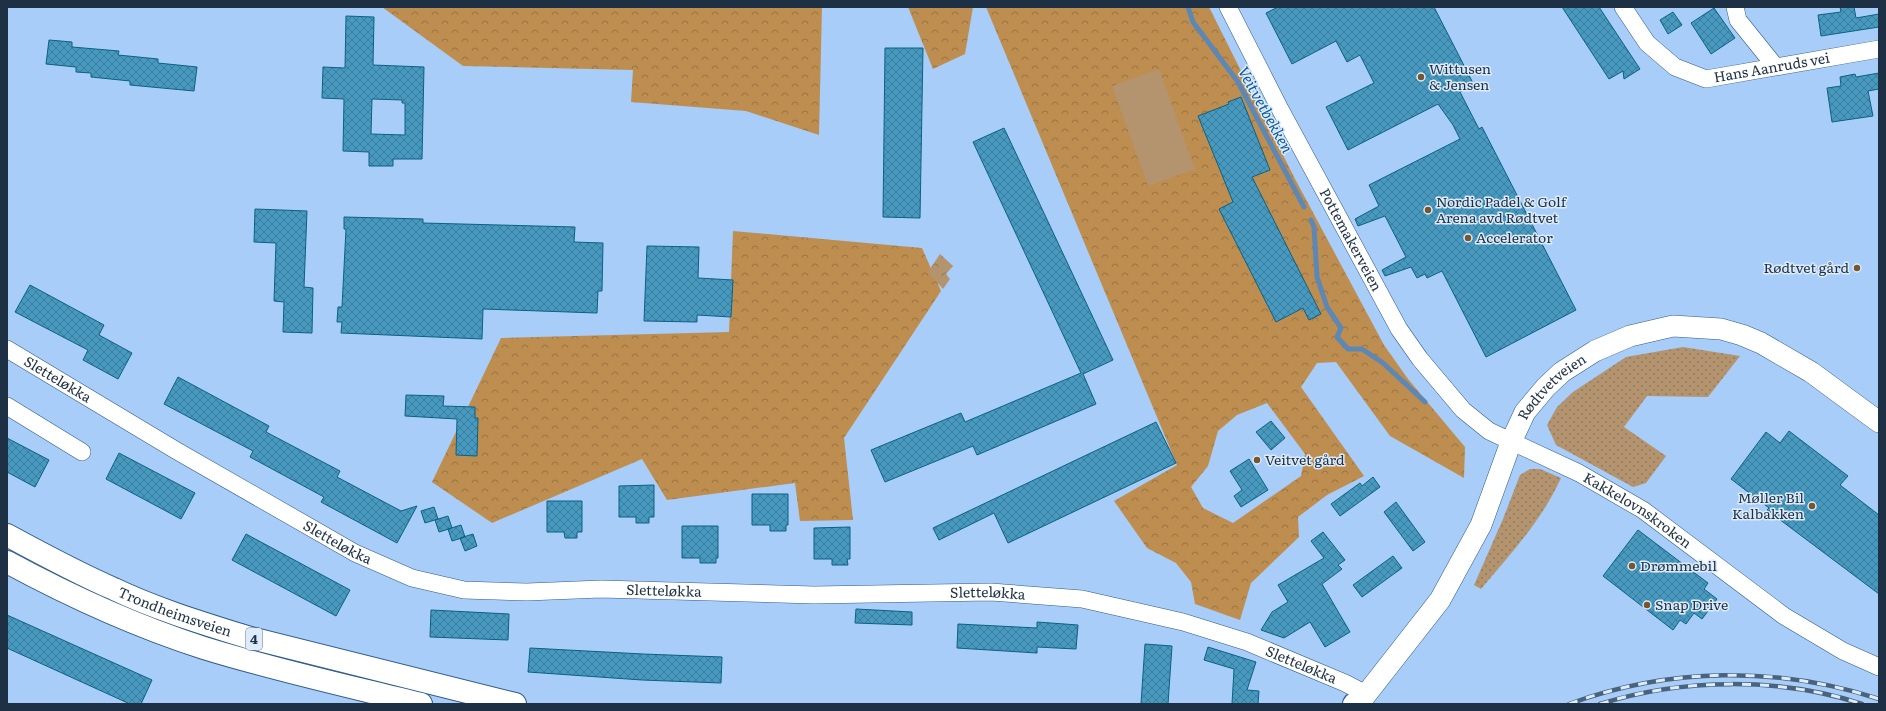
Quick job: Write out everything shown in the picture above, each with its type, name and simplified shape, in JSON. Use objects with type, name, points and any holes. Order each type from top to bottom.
[{"type":"highway","name":"Trondheimsveien","points":[[7,535],[68,568],[114,590],[246,637],[515,704]]},
{"type":"highway","name":"Trondheimsveien","points":[[7,562],[62,592],[146,628],[203,648],[291,672],[421,704]]},
{"type":"street","name":"Pottemakerveien","points":[[1228,7],[1280,109],[1399,329],[1420,359],[1463,410],[1489,431],[1511,442]]},
{"type":"street","name":"Hans Aanruds vei","points":[[1623,7],[1647,43],[1675,67],[1706,79],[1879,49]]},
{"type":"street","points":[[1735,7],[1738,20],[1775,66]]},
{"type":"street","name":"Rødtvetveien","points":[[1360,701],[1440,600],[1482,525],[1511,442],[1525,412],[1546,386],[1574,363],[1595,351],[1630,336],[1673,326],[1721,329],[1742,334],[1761,343],[1810,372],[1879,422]]},
{"type":"street","name":"Sletteløkka","points":[[7,349],[177,451],[355,553],[412,578],[464,590],[527,592],[601,589],[814,595],[991,592],[1082,599],[1183,622],[1247,642],[1345,683],[1360,701]]},
{"type":"street","points":[[7,406],[82,452]]},
{"type":"street","name":"Kakkelovnskroken","points":[[1511,442],[1579,473],[1643,510],[1784,616],[1843,651],[1879,667]]},
{"type":"green space","points":[[382,7],[822,7],[819,135],[746,111],[631,102],[633,70],[463,66]]},
{"type":"green space","points":[[908,7],[973,7],[965,54],[933,69]]},
{"type":"green space","points":[[986,7],[1209,7],[1295,179],[1384,345],[1408,379],[1465,447],[1464,478],[1390,436],[1336,362],[1317,363],[1301,387],[1364,476],[1327,495],[1298,517],[1299,537],[1251,583],[1240,620],[1195,604],[1191,582],[1176,563],[1147,548],[1114,501],[1177,465]],"holes":[[[1267,403],[1305,454],[1301,476],[1233,523],[1203,508],[1191,487],[1208,466],[1218,431],[1237,415]]]},
{"type":"green space","points":[[1159,69],[1195,169],[1148,186],[1112,86]]},
{"type":"green space","points":[[733,231],[922,248],[941,291],[844,438],[853,520],[800,521],[795,483],[667,500],[642,459],[492,523],[432,482],[501,338],[729,332]]},
{"type":"green space","points":[[940,254],[953,266],[946,274],[950,279],[943,289],[928,272]]},
{"type":"green space","points":[[1683,347],[1740,356],[1708,397],[1647,396],[1624,427],[1666,456],[1646,483],[1633,487],[1556,445],[1547,425],[1557,407],[1573,392],[1626,357]]},
{"type":"green space","points":[[1530,469],[1540,469],[1561,478],[1535,523],[1481,589],[1474,585],[1503,519],[1520,475]]},
{"type":"building","points":[[1278,7],[1434,7],[1474,85],[1460,92],[1479,129],[1482,127],[1576,310],[1486,357],[1442,271],[1427,278],[1425,274],[1417,278],[1411,267],[1385,276],[1382,270],[1406,257],[1385,216],[1358,226],[1355,219],[1379,206],[1369,185],[1460,139],[1453,125],[1438,104],[1348,150],[1326,107],[1374,83],[1360,55],[1347,62],[1336,41],[1292,64],[1266,13]]},
{"type":"building","points":[[1562,7],[1599,7],[1640,69],[1624,79],[1623,71],[1609,79]]},
{"type":"building","points":[[1840,7],[1854,7],[1856,18],[1879,14],[1879,27],[1821,36],[1818,15],[1841,12]]},
{"type":"building","points":[[1714,8],[1735,38],[1711,54],[1691,23]]},
{"type":"building","points":[[1673,12],[1682,25],[1668,34],[1660,20]]},
{"type":"building","points":[[346,16],[374,17],[373,65],[424,67],[422,159],[393,159],[393,166],[369,166],[369,152],[343,151],[344,99],[322,98],[323,67],[345,68]],"holes":[[[372,99],[402,100],[402,103],[405,103],[405,135],[371,134]]]},
{"type":"building","points":[[49,40],[72,42],[72,47],[119,51],[118,55],[158,59],[158,63],[197,67],[194,91],[130,85],[130,81],[91,77],[91,73],[76,72],[76,67],[46,64]]},
{"type":"building","points":[[885,48],[923,48],[920,218],[883,217]]},
{"type":"building","points":[[1879,73],[1879,89],[1868,91],[1873,116],[1832,122],[1827,88],[1841,86],[1840,77],[1855,74],[1856,77]]},
{"type":"building","points":[[1241,97],[1270,170],[1252,177],[1321,314],[1309,320],[1303,308],[1276,322],[1219,209],[1233,202],[1198,116],[1229,104],[1228,102]]},
{"type":"building","points":[[1004,128],[1113,360],[1083,374],[1096,404],[977,455],[973,446],[885,482],[871,450],[961,413],[965,422],[1081,373],[973,142]]},
{"type":"building","points":[[255,209],[307,211],[304,287],[313,288],[312,333],[283,332],[284,302],[274,301],[276,243],[254,242]]},
{"type":"building","points":[[344,217],[423,219],[423,223],[575,227],[574,242],[603,243],[602,291],[598,291],[597,313],[483,309],[482,339],[341,333],[342,322],[337,322],[338,307],[342,307],[346,229],[344,229]]},
{"type":"building","points":[[647,246],[699,247],[698,278],[733,280],[731,317],[697,315],[697,322],[644,321]]},
{"type":"building","points":[[30,285],[104,325],[99,335],[132,353],[118,379],[83,360],[88,350],[15,312]]},
{"type":"building","points":[[178,377],[269,426],[266,432],[340,471],[337,477],[401,511],[417,506],[397,543],[321,502],[324,497],[250,457],[253,451],[164,404]]},
{"type":"building","points":[[406,395],[444,396],[443,406],[475,407],[475,418],[478,418],[477,456],[456,455],[457,419],[405,416]]},
{"type":"building","points":[[1271,421],[1285,438],[1271,450],[1256,432]]},
{"type":"building","points":[[1156,422],[1176,463],[1008,543],[994,513],[939,540],[933,528]]},
{"type":"building","points":[[1789,431],[1848,476],[1840,485],[1879,515],[1879,594],[1767,510],[1769,508],[1731,479],[1766,432],[1780,443]]},
{"type":"building","points":[[7,438],[49,460],[35,487],[7,472]]},
{"type":"building","points":[[119,453],[195,493],[181,519],[106,479]]},
{"type":"building","points":[[1249,459],[1268,490],[1241,507],[1234,496],[1242,490],[1230,471]]},
{"type":"building","points":[[1373,477],[1380,487],[1340,516],[1331,504],[1360,483],[1362,486]]},
{"type":"building","points":[[654,485],[654,517],[649,517],[649,523],[636,523],[636,517],[619,517],[619,486]]},
{"type":"building","points":[[752,494],[788,494],[788,525],[786,525],[786,531],[770,531],[770,525],[752,525]]},
{"type":"building","points":[[547,501],[582,501],[582,532],[577,532],[577,538],[565,538],[564,532],[547,532]]},
{"type":"building","points":[[1396,502],[1425,542],[1413,551],[1384,512]]},
{"type":"building","points":[[434,507],[438,519],[425,523],[421,511]]},
{"type":"building","points":[[448,516],[452,528],[439,532],[435,520]]},
{"type":"building","points":[[461,525],[465,537],[452,541],[448,529]]},
{"type":"building","points":[[682,526],[718,526],[718,558],[716,558],[716,563],[700,563],[700,558],[682,558]]},
{"type":"building","points":[[850,527],[850,559],[847,559],[848,565],[832,565],[832,559],[814,559],[814,528]]},
{"type":"building","points":[[1638,530],[1708,583],[1704,589],[1717,599],[1702,619],[1694,613],[1686,624],[1680,620],[1673,630],[1603,576]]},
{"type":"building","points":[[1323,532],[1345,560],[1338,565],[1342,569],[1322,584],[1350,632],[1325,647],[1310,622],[1284,638],[1261,630],[1272,612],[1288,602],[1278,585],[1324,558],[1311,541]]},
{"type":"building","points":[[246,534],[350,590],[336,616],[232,560]]},
{"type":"building","points":[[473,534],[477,546],[465,551],[460,538]]},
{"type":"building","points":[[1393,556],[1402,568],[1362,597],[1353,585]]},
{"type":"building","points":[[856,609],[912,612],[912,625],[855,623]]},
{"type":"building","points":[[431,610],[509,614],[508,640],[430,637]]},
{"type":"building","points":[[7,615],[152,680],[141,704],[130,704],[7,648]]},
{"type":"building","points":[[1037,622],[1078,625],[1076,649],[1037,647],[1037,653],[957,648],[958,624],[1037,628]]},
{"type":"building","points":[[1145,644],[1172,646],[1168,704],[1141,704]]},
{"type":"building","points":[[1208,647],[1256,662],[1247,690],[1259,691],[1258,704],[1232,704],[1234,669],[1204,660]]},
{"type":"building","points":[[530,648],[722,657],[721,683],[642,680],[528,672]]},
{"type":"waterway","name":"Veitvetbekken","points":[[1188,7],[1193,22],[1238,82],[1304,207]]},
{"type":"waterway","name":"Veitvetbekken","points":[[1311,220],[1314,227],[1317,277],[1327,307],[1341,328],[1337,337],[1348,349],[1362,349],[1383,363],[1425,402]]},
{"type":"railway","points":[[1569,704],[1607,692],[1646,683],[1685,677],[1724,675],[1763,676],[1802,681],[1841,688],[1879,699]]},
{"type":"railway","points":[[1600,704],[1631,695],[1664,689],[1697,685],[1731,684],[1765,685],[1798,689],[1831,695],[1862,704]]},
{"type":"place","name":"Wittusen & Jensen","points":[[1421,77]]},
{"type":"place","name":"Nordic Padel & Golf Arena avd Rødtvet","points":[[1428,210]]},
{"type":"place","name":"Accelerator","points":[[1468,238]]},
{"type":"place","name":"Rødtvet gård","points":[[1857,268]]},
{"type":"place","name":"Veitvet gård","points":[[1257,460]]},
{"type":"place","name":"Møller Bil Kalbakken","points":[[1812,506]]},
{"type":"place","name":"Drømmebil","points":[[1632,566]]},
{"type":"place","name":"Snap Drive","points":[[1647,605]]}]
